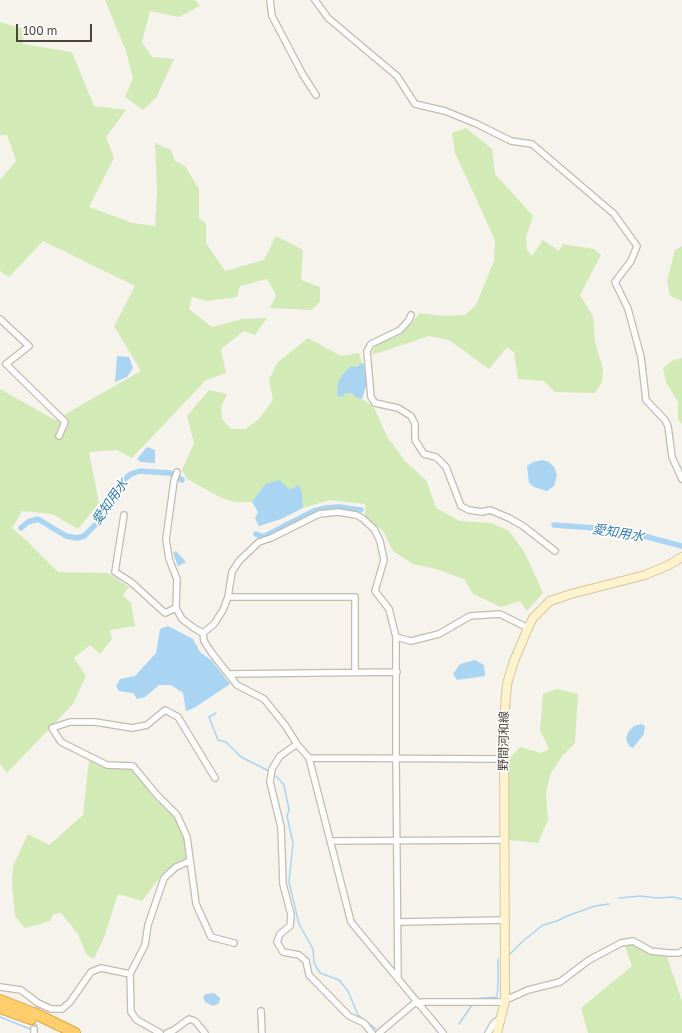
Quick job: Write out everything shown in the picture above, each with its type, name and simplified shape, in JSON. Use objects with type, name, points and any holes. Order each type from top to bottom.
[{"type":"highway","points":[[0,1000],[38,1015],[76,1033]]},
{"type":"highway","points":[[0,1008],[33,1020],[62,1033]]},
{"type":"main road","name":"野間河和線","points":[[497,1033],[505,1001],[504,720],[507,684],[528,628],[533,618],[550,601],[644,575],[669,565],[682,557]]},
{"type":"street","points":[[270,0],[272,16],[303,75],[316,95]]},
{"type":"street","points":[[315,0],[328,18],[398,76],[415,104],[445,111],[477,124],[512,141],[532,144],[614,214],[637,246],[631,261],[615,282],[628,310],[641,357],[646,400],[665,420],[668,426],[672,457],[682,479]]},
{"type":"street","points":[[411,315],[409,320],[400,330],[371,344],[367,351],[371,397],[375,403],[398,408],[411,416],[415,424],[415,440],[424,454],[436,457],[446,467],[460,506],[469,510],[482,512],[490,510],[509,518],[523,526],[555,551]]},
{"type":"street","points":[[0,319],[29,346],[6,364],[65,422],[59,436]]},
{"type":"street","points":[[177,472],[174,481],[166,539],[169,559],[177,579],[176,608],[182,619],[203,633]]},
{"type":"street","points":[[203,633],[214,624],[223,610],[228,597],[232,572],[239,561],[259,542],[271,538],[320,514],[338,512],[356,515],[362,518],[374,529],[380,541],[384,560],[375,591],[389,609],[396,637],[396,758],[399,922],[398,979]]},
{"type":"street","points":[[124,515],[115,572],[131,582],[165,613],[176,608]]},
{"type":"street","points":[[228,597],[355,598],[355,671]]},
{"type":"street","points":[[396,637],[411,641],[439,634],[470,616],[500,614],[528,628]]},
{"type":"street","points":[[203,633],[204,641],[211,652],[237,685],[264,699],[285,725],[308,758],[351,922],[442,1033]]},
{"type":"street","points":[[229,674],[355,671],[397,672]]},
{"type":"street","points":[[215,778],[178,717],[164,710],[147,726],[132,728],[95,722],[70,722],[52,728],[61,742],[107,764],[133,766],[157,795],[177,815],[187,837],[196,904],[211,937],[234,943]]},
{"type":"street","points":[[297,744],[280,756],[272,769],[270,782],[281,827],[283,884],[291,915],[290,926],[280,934],[276,942],[283,952],[299,955],[306,961],[309,974],[349,1016],[364,1023],[372,1033]]},
{"type":"street","points":[[308,758],[503,759]]},
{"type":"street","points":[[330,841],[504,840]]},
{"type":"street","points":[[160,1033],[137,1020],[131,1012],[132,993],[130,974],[145,945],[148,925],[164,878],[176,867],[190,861]]},
{"type":"street","points":[[399,922],[505,920]]},
{"type":"street","points":[[379,1033],[417,1002],[505,1001],[528,990],[560,982],[589,960],[621,943],[633,941],[651,951],[679,953],[682,951]]},
{"type":"street","points":[[0,987],[21,990],[38,1003],[51,1009],[62,1009],[70,1002],[91,972],[101,968],[130,974]]},
{"type":"street","points":[[261,1011],[262,1033]]},
{"type":"street","points":[[488,1033],[494,1023],[501,1018]]},
{"type":"street","points":[[167,1033],[174,1030],[189,1019],[195,1022],[205,1033]]},
{"type":"green space","points":[[105,0],[195,0],[200,6],[179,17],[150,11],[142,42],[152,57],[174,59],[156,98],[143,110],[125,97],[133,78],[126,51]]},
{"type":"green space","points":[[0,22],[25,29],[23,44],[72,52],[94,106],[126,110],[106,137],[114,158],[89,207],[133,223],[155,226],[157,193],[155,143],[171,150],[175,161],[185,166],[199,189],[199,218],[206,224],[206,243],[225,271],[264,260],[276,236],[303,250],[301,280],[320,287],[320,301],[312,310],[270,308],[276,295],[267,279],[240,286],[237,297],[207,301],[192,297],[189,309],[212,327],[242,319],[267,318],[255,335],[244,331],[221,349],[226,373],[206,380],[132,458],[117,450],[89,452],[99,503],[78,529],[52,514],[22,511],[12,528],[58,572],[108,573],[129,587],[123,595],[131,603],[135,626],[110,630],[112,639],[100,654],[90,645],[74,658],[86,676],[73,704],[7,773],[0,764],[0,389],[55,420],[141,371],[114,326],[135,286],[43,241],[9,277],[0,271],[0,180],[16,161],[7,135],[0,135]]},
{"type":"green space","points":[[466,128],[492,149],[495,174],[533,216],[526,237],[527,250],[532,256],[543,240],[559,251],[563,244],[594,249],[601,255],[580,295],[593,316],[595,342],[603,369],[602,382],[595,393],[555,392],[544,381],[518,379],[514,352],[507,347],[489,369],[449,340],[429,336],[372,355],[375,346],[403,333],[420,313],[443,316],[465,315],[476,305],[494,261],[495,240],[455,153],[452,133]]},
{"type":"green space","points":[[682,246],[682,301],[670,296],[667,281],[675,250]]},
{"type":"green space","points":[[308,338],[341,356],[359,353],[362,363],[357,367],[346,393],[351,393],[357,398],[362,399],[373,406],[388,438],[405,461],[426,480],[436,508],[460,521],[491,523],[509,531],[525,553],[543,593],[527,611],[520,601],[501,607],[473,594],[464,579],[436,569],[413,564],[393,551],[383,531],[365,517],[365,504],[329,500],[303,508],[302,492],[298,484],[294,488],[289,489],[265,484],[252,502],[235,502],[222,498],[187,479],[182,470],[194,443],[187,416],[209,390],[227,394],[221,407],[222,419],[231,429],[245,429],[258,420],[273,400],[269,380],[277,363]]},
{"type":"green space","points":[[682,358],[682,424],[678,420],[678,402],[666,382],[663,368],[674,360]]},
{"type":"green space","points":[[557,689],[578,694],[575,743],[563,755],[551,773],[546,792],[548,820],[538,843],[509,840],[508,760],[520,747],[541,753],[549,749],[540,730],[543,694]]},
{"type":"green space","points":[[89,760],[106,769],[132,769],[154,798],[174,817],[185,839],[186,858],[175,863],[161,876],[142,901],[118,894],[105,935],[94,959],[86,954],[78,934],[61,913],[54,914],[50,921],[25,928],[15,916],[12,885],[13,866],[28,834],[49,845],[83,815]]},
{"type":"green space","points":[[633,943],[650,954],[667,957],[682,1001],[682,1033],[588,1033],[581,1008],[632,966],[625,946]]},
{"type":"water","points":[[117,356],[129,357],[133,368],[127,377],[115,382]]},
{"type":"water","points":[[362,363],[364,364],[367,384],[362,399],[357,398],[351,393],[346,393],[342,397],[337,396],[338,382],[343,374],[351,366],[357,367]]},
{"type":"water","points":[[147,447],[155,450],[155,463],[141,462],[137,459]]},
{"type":"water","points":[[542,460],[549,462],[554,467],[557,475],[554,486],[547,491],[534,487],[529,483],[527,466],[533,462]]},
{"type":"water","points":[[279,480],[289,489],[294,488],[298,484],[302,492],[303,508],[281,519],[259,526],[255,518],[258,512],[252,502],[265,484]]},
{"type":"water","points":[[176,551],[186,562],[178,566],[173,553]]},
{"type":"water","points":[[168,626],[193,639],[200,652],[212,661],[230,684],[194,708],[186,711],[183,693],[171,685],[159,685],[145,697],[137,699],[133,693],[119,691],[116,686],[120,679],[135,676],[156,653],[160,629]]},
{"type":"water","points":[[475,660],[484,665],[485,676],[457,680],[453,674],[460,664]]},
{"type":"water","points":[[641,724],[645,726],[644,734],[633,748],[629,746],[626,739],[628,732],[634,726]]},
{"type":"water","points":[[214,993],[220,998],[219,1003],[213,1006],[205,1002],[203,997],[206,994]]},
{"type":"waterway","name":"愛知用水","points":[[21,528],[28,522],[38,519],[66,536],[77,538],[84,536],[96,524],[107,509],[120,483],[131,474],[140,471],[170,473],[182,480]]},
{"type":"waterway","name":"愛知用水","points":[[256,534],[263,537],[314,511],[326,508],[339,507],[361,510]]},
{"type":"waterway","name":"愛知用水","points":[[554,525],[621,530],[682,546]]},
{"type":"waterway","points":[[216,713],[209,717],[218,740],[226,742],[241,757],[269,771]]},
{"type":"waterway","points":[[276,776],[284,785],[289,810],[287,816],[293,843],[289,882],[299,924],[313,949],[314,963],[320,973],[339,980],[348,991],[358,1015],[376,1029]]},
{"type":"waterway","points":[[619,898],[640,896],[657,898],[673,897],[682,899]]},
{"type":"waterway","points":[[509,955],[523,941],[543,925],[595,906],[609,904]]},
{"type":"waterway","points":[[472,999],[497,997],[498,959]]},
{"type":"waterway","points":[[459,1024],[472,1005]]},
{"type":"waterway","points":[[0,1017],[30,1029]]},
{"type":"tunnel","points":[[34,1029],[38,1003]]}]
